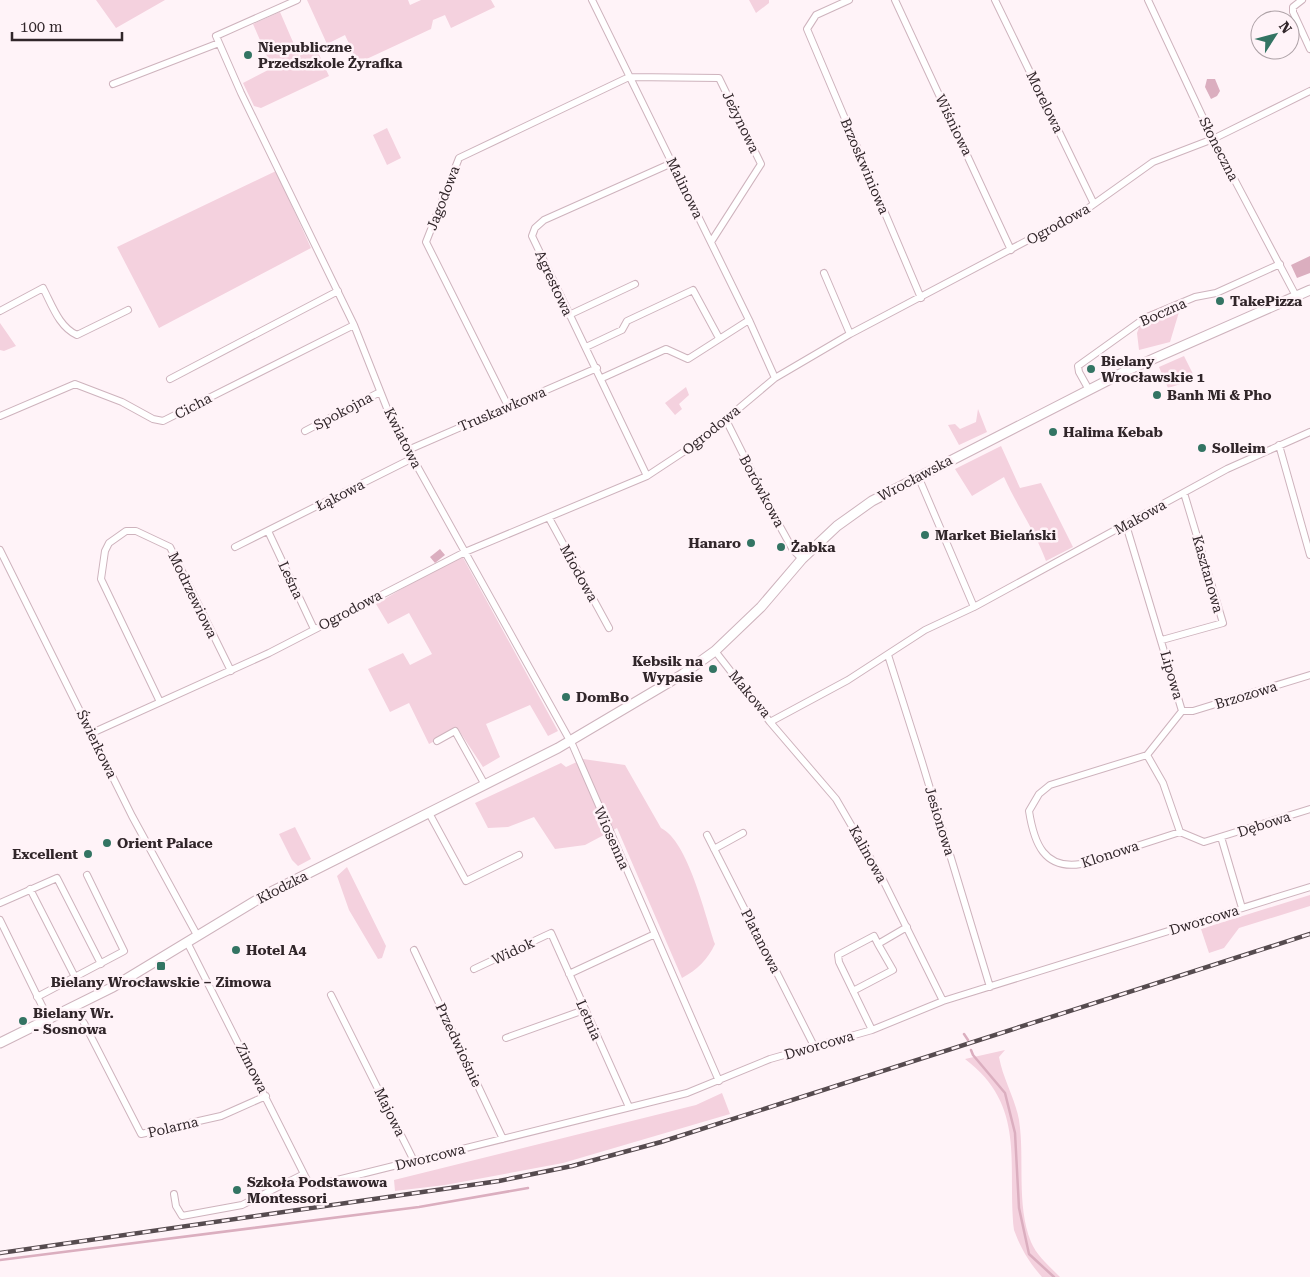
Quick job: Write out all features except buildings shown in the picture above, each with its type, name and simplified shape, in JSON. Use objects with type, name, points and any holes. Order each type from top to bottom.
[{"type":"main road","name":"Wrocławska","points":[[570,741],[676,679],[716,651],[761,607],[802,559],[856,511],[918,476],[1089,390],[1310,290]]},
{"type":"main road","name":"Kłodzka","points":[[0,1044],[113,987],[265,895],[570,741]]},
{"type":"street","points":[[113,84],[218,39],[297,0]]},
{"type":"street","name":"Malinowa","points":[[592,0],[749,320],[774,378]]},
{"type":"street","name":"Brzoskwiniowa","points":[[848,0],[816,15],[809,25],[809,36],[920,298]]},
{"type":"street","name":"Wiśniowa","points":[[895,0],[1011,250]]},
{"type":"street","name":"Morelowa","points":[[996,0],[1094,204]]},
{"type":"street","name":"Słoneczna","points":[[1148,0],[1213,140],[1296,296]]},
{"type":"street","points":[[1302,0],[1293,7],[1293,12],[1310,49]]},
{"type":"street","name":"Kwiatowa","points":[[218,39],[257,126],[354,325],[392,421],[570,741]]},
{"type":"street","name":"Jeżynowa","points":[[629,77],[719,78],[761,164],[711,242]]},
{"type":"street","name":"Jagodowa","points":[[508,406],[426,242],[458,158],[629,77]]},
{"type":"street","name":"Ogrodowa","points":[[92,733],[231,671],[465,552],[647,476],[675,458],[726,420],[774,378],[850,334],[1011,250],[1094,204],[1153,162],[1213,140],[1310,91]]},
{"type":"street","name":"Agrestowa","points":[[647,476],[602,378],[569,315],[532,236],[535,228],[544,220],[672,162]]},
{"type":"street","name":"Boczna","points":[[1089,390],[1079,372],[1078,366],[1131,326],[1195,297],[1216,293],[1280,264]]},
{"type":"street","points":[[824,273],[850,334]]},
{"type":"street","points":[[569,315],[635,284]]},
{"type":"street","points":[[0,311],[43,288],[59,318],[71,332],[77,335],[128,310]]},
{"type":"street","points":[[170,379],[338,290]]},
{"type":"street","points":[[586,348],[622,330],[627,321],[694,290],[720,338]]},
{"type":"street","points":[[602,378],[666,349],[688,358],[749,320]]},
{"type":"street","name":"Cicha","points":[[0,416],[75,384],[122,402],[153,419],[163,421],[354,325]]},
{"type":"street","name":"Truskawkowa","points":[[408,450],[597,368]]},
{"type":"street","name":"Spokojna","points":[[305,431],[380,392]]},
{"type":"street","name":"Borówkowa","points":[[726,420],[793,550],[802,559]]},
{"type":"street","name":"Makowa","points":[[716,651],[770,722],[848,680],[917,635],[974,607],[1227,469],[1310,432]]},
{"type":"street","points":[[1280,444],[1310,555]]},
{"type":"street","name":"Łąkowa","points":[[235,547],[413,458]]},
{"type":"street","points":[[918,476],[974,607]]},
{"type":"street","name":"Kasztanowa","points":[[1162,640],[1223,623],[1184,493]]},
{"type":"street","name":"Miodowa","points":[[549,518],[609,628]]},
{"type":"street","name":"Lipowa","points":[[1126,525],[1182,710],[1147,755]]},
{"type":"street","name":"Modrzewiowa","points":[[160,702],[101,579],[105,551],[109,544],[126,532],[136,531],[170,547],[231,671]]},
{"type":"street","name":"Leśna","points":[[268,531],[314,629]]},
{"type":"street","name":"Świerkowa","points":[[0,550],[132,816],[197,935]]},
{"type":"street","name":"Jesionowa","points":[[888,655],[990,987]]},
{"type":"street","name":"Brzozowa","points":[[1182,710],[1193,711],[1310,675]]},
{"type":"street","name":"Kalinowa","points":[[770,722],[836,799],[907,928],[943,1001]]},
{"type":"street","points":[[437,741],[455,731],[485,785]]},
{"type":"street","name":"Wiosenna","points":[[570,741],[719,1081]]},
{"type":"street","points":[[1147,755],[1163,783],[1180,832],[1204,842],[1219,838],[1242,908]]},
{"type":"street","name":"Klonowa","points":[[1147,755],[1050,785],[1044,789],[1029,811],[1039,847],[1046,857],[1069,866],[1180,832]]},
{"type":"street","name":"Dębowa","points":[[1219,838],[1310,809]]},
{"type":"street","points":[[429,813],[466,881],[519,855]]},
{"type":"street","points":[[714,848],[743,833]]},
{"type":"street","name":"Platanowa","points":[[707,835],[814,1046]]},
{"type":"street","points":[[37,997],[124,951],[86,876]]},
{"type":"street","points":[[0,903],[58,878],[101,964]]},
{"type":"street","name":"Dworcowa","points":[[304,1174],[311,1185],[322,1185],[687,1093],[770,1059],[872,1030],[943,1001],[1310,887]]},
{"type":"street","points":[[30,889],[74,977]]},
{"type":"street","points":[[0,920],[49,1020]]},
{"type":"street","points":[[878,944],[907,928]]},
{"type":"street","name":"Widok","points":[[474,969],[551,933]]},
{"type":"street","name":"Letnia","points":[[551,933],[629,1108]]},
{"type":"street","points":[[569,974],[655,934]]},
{"type":"street","points":[[854,991],[892,970],[874,936],[838,956],[838,962],[872,1030]]},
{"type":"street","name":"Zimowa","points":[[187,942],[304,1174]]},
{"type":"street","name":"Przedwiośnie","points":[[414,950],[503,1139]]},
{"type":"street","name":"Majowa","points":[[332,995],[414,1161]]},
{"type":"street","points":[[506,1038],[584,1010]]},
{"type":"street","name":"Polarna","points":[[84,1023],[141,1134],[221,1116],[266,1096]]},
{"type":"street","points":[[174,1194],[176,1206],[182,1216],[242,1205],[304,1174]]},
{"type":"shaded area","points":[[96,0],[165,0],[116,28]]},
{"type":"shaded area","points":[[307,0],[408,0],[410,5],[421,0],[491,0],[495,7],[451,28],[445,15],[433,20],[431,29],[358,63],[345,35],[327,44]]},
{"type":"shaded area","points":[[749,0],[769,0],[769,3],[756,13]]},
{"type":"shaded area","points":[[280,12],[299,56],[316,48],[329,76],[261,108],[254,106],[243,83],[272,68],[253,24]]},
{"type":"shaded area","points":[[1207,79],[1215,79],[1220,91],[1217,96],[1211,99],[1205,87]]},
{"type":"shaded area","points":[[387,128],[401,158],[387,165],[373,135]]},
{"type":"shaded area","points":[[276,171],[311,248],[159,328],[117,247]]},
{"type":"shaded area","points":[[1310,256],[1310,273],[1297,278],[1291,265]]},
{"type":"shaded area","points":[[1171,303],[1179,312],[1170,342],[1139,350],[1137,333],[1144,314]]},
{"type":"shaded area","points":[[0,323],[16,346],[4,351],[0,350]]},
{"type":"shaded area","points":[[1184,356],[1193,374],[1186,378],[1187,382],[1168,388],[1159,367]]},
{"type":"shaded area","points":[[686,387],[689,395],[679,404],[682,409],[675,415],[665,403]]},
{"type":"shaded area","points":[[978,409],[987,432],[959,445],[948,425],[955,424],[960,429],[976,422]]},
{"type":"shaded area","points":[[1001,446],[1020,488],[1041,483],[1073,547],[1046,561],[1037,539],[1004,477],[972,496],[955,469]]},
{"type":"shaded area","points":[[440,549],[445,555],[435,563],[430,557]]},
{"type":"shaded area","points":[[461,554],[558,731],[548,736],[530,705],[486,724],[500,757],[483,767],[458,729],[429,744],[409,703],[390,712],[368,669],[403,653],[410,665],[432,654],[409,613],[388,624],[376,604]]},
{"type":"shaded area","points":[[583,759],[625,765],[661,828],[671,836],[687,863],[701,898],[715,944],[702,964],[682,978],[617,828],[585,845],[555,849],[534,817],[508,827],[488,828],[475,803],[561,763],[566,767]]},
{"type":"shaded area","points":[[295,827],[311,859],[298,866],[292,860],[279,834]]},
{"type":"shaded area","points":[[347,867],[386,946],[382,958],[378,959],[349,910],[337,876]]},
{"type":"shaded area","points":[[1310,895],[1310,906],[1239,928],[1224,948],[1209,953],[1201,929]]},
{"type":"shaded area","points":[[1005,1050],[999,1057],[1019,1120],[1022,1197],[1026,1227],[1037,1252],[1060,1277],[1042,1277],[1026,1255],[1017,1237],[1014,1230],[1012,1159],[1006,1116],[998,1096],[985,1077],[965,1059]]},
{"type":"shaded area","points":[[722,1093],[730,1114],[563,1163],[445,1185],[395,1191],[394,1180],[696,1105]]},
{"type":"waterway","points":[[964,1034],[968,1040]]},
{"type":"waterway","points":[[971,1050],[973,1055],[1005,1093],[1015,1133],[1019,1208],[1029,1254],[1054,1277]]},
{"type":"waterway","points":[[0,1260],[419,1207],[528,1188]]},
{"type":"railway","points":[[0,1253],[499,1181],[572,1166],[661,1142],[1310,934]]},
{"type":"place","name":"Niepubliczne Przedszkole Żyrafka","points":[[248,55]]},
{"type":"place","name":"TakePizza","points":[[1220,301]]},
{"type":"place","name":"Bielany Wrocławskie 1","points":[[1091,369]]},
{"type":"place","name":"Banh Mi & Pho","points":[[1157,395]]},
{"type":"place","name":"Halima Kebab","points":[[1053,432]]},
{"type":"place","name":"Solleim","points":[[1202,448]]},
{"type":"place","name":"Market Bielański","points":[[925,535]]},
{"type":"place","name":"Hanaro","points":[[751,543]]},
{"type":"place","name":"Żabka","points":[[781,547]]},
{"type":"place","name":"Kebsik na Wypasie","points":[[713,669]]},
{"type":"place","name":"DomBo","points":[[566,697]]},
{"type":"place","name":"Orient Palace","points":[[107,843]]},
{"type":"place","name":"Excellent","points":[[88,854]]},
{"type":"place","name":"Hotel A4","points":[[236,950]]},
{"type":"place","name":"Bielany Wrocławskie – Zimowa","points":[[161,966]]},
{"type":"place","name":"Bielany Wr. - Sosnowa","points":[[23,1021]]},
{"type":"place","name":"Szkoła Podstawowa Montessori","points":[[237,1190]]}]
